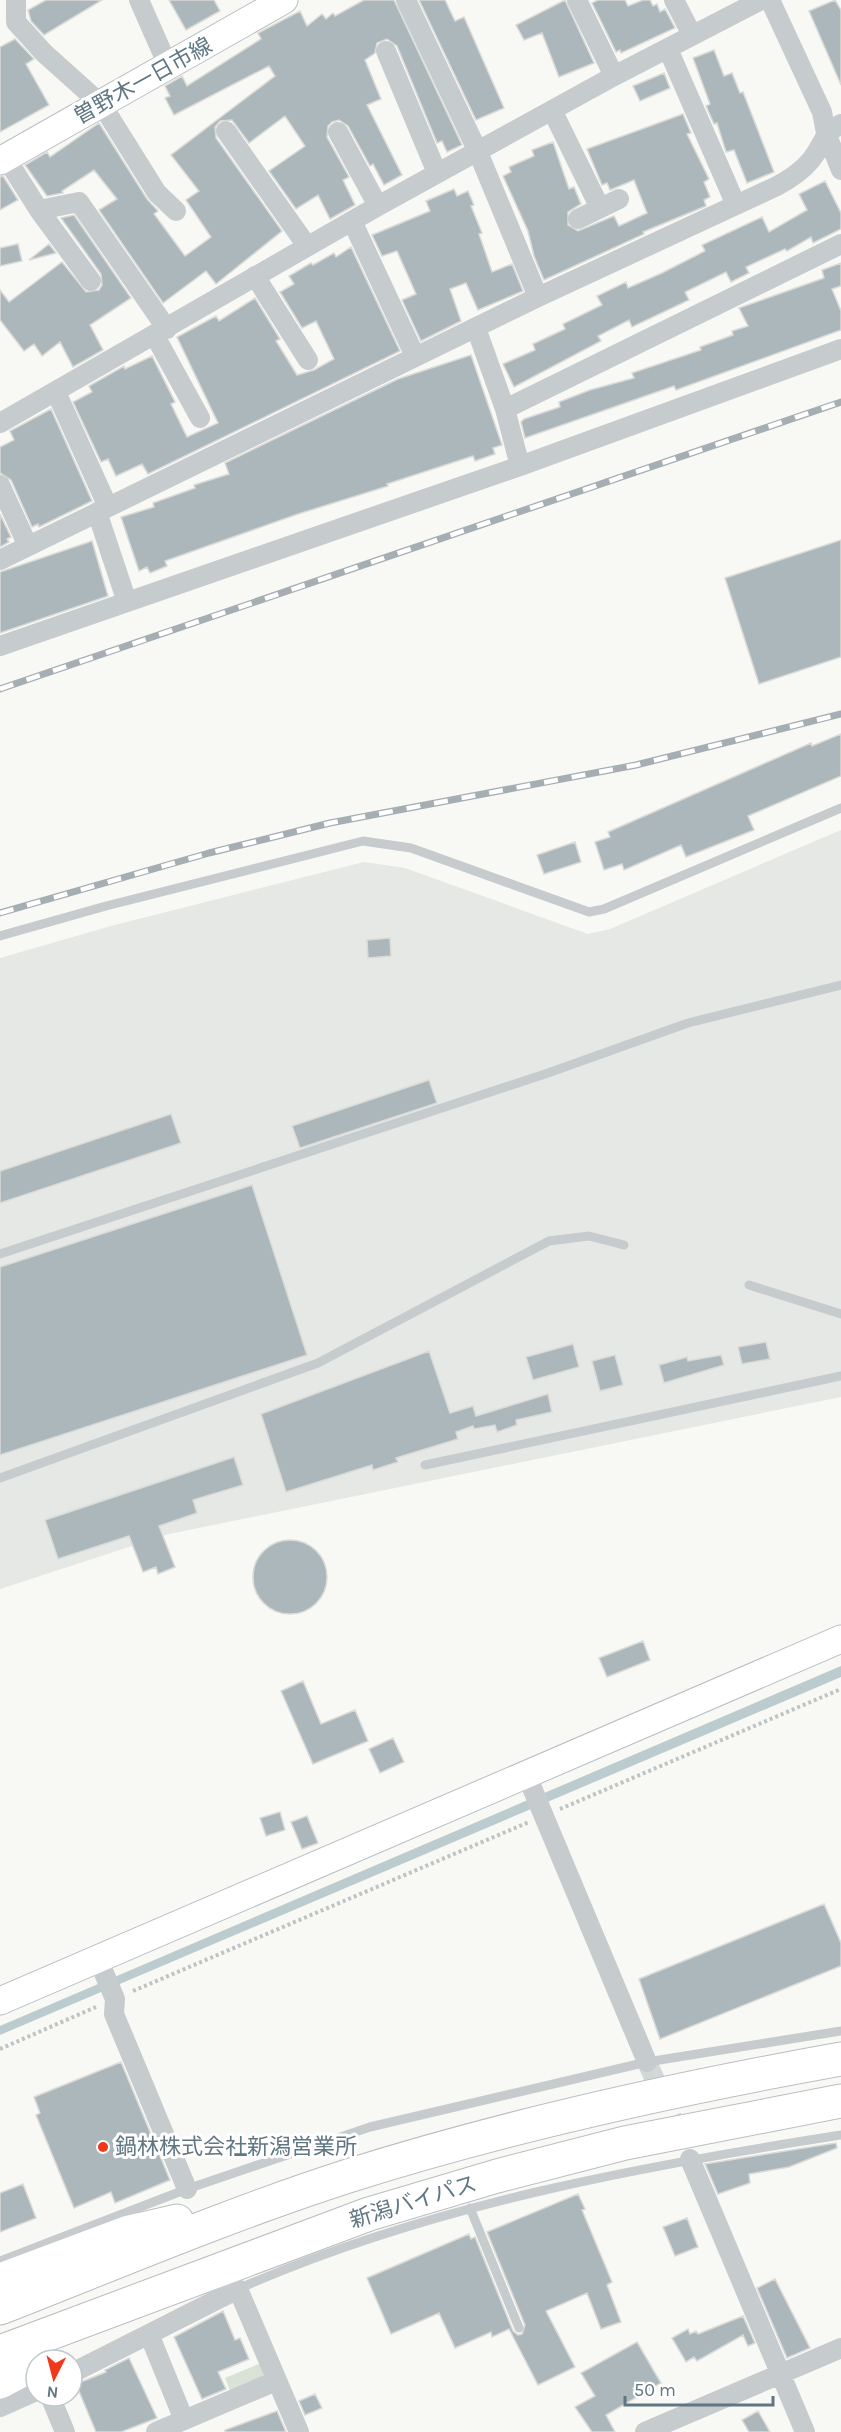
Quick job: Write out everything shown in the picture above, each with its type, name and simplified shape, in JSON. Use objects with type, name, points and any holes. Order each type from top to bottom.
[{"type":"highway","name":"新潟バイパス","points":[[0,2308],[274,2201],[463,2143],[610,2104],[841,2059]]},
{"type":"highway","name":"新潟バイパス","points":[[0,2352],[234,2277],[369,2214],[497,2176],[625,2143],[841,2101]]},
{"type":"highway","points":[[0,2280],[129,2232],[274,2201]]},
{"type":"highway","points":[[70,2348],[234,2277]]},
{"type":"highway","points":[[0,2382],[24,2369]]},
{"type":"street","points":[[16,0],[16,22],[44,53],[102,105],[157,193],[176,211]]},
{"type":"street","points":[[139,0],[169,68]]},
{"type":"street","name":"曽野木一日市線","points":[[3,160],[169,68],[284,0]]},
{"type":"street","points":[[406,0],[478,152],[538,297]]},
{"type":"street","points":[[577,0],[614,75]]},
{"type":"street","points":[[674,0],[692,35]]},
{"type":"street","points":[[0,423],[437,173],[614,75],[669,49],[759,1],[833,128],[841,170]]},
{"type":"street","points":[[669,49],[736,205]]},
{"type":"street","points":[[386,51],[437,173]]},
{"type":"street","points":[[552,110],[600,208]]},
{"type":"street","points":[[0,560],[538,297],[793,176],[818,151],[833,128]]},
{"type":"street","points":[[226,131],[307,246]]},
{"type":"street","points":[[338,132],[378,206]]},
{"type":"street","points":[[3,160],[91,281]]},
{"type":"street","points":[[578,219],[619,199]]},
{"type":"street","points":[[39,210],[79,202],[160,332],[200,418]]},
{"type":"street","points":[[352,221],[415,357]]},
{"type":"street","points":[[505,409],[841,244]]},
{"type":"street","points":[[255,276],[308,360]]},
{"type":"street","points":[[476,328],[505,409],[520,466]]},
{"type":"street","points":[[0,646],[520,466],[841,349]]},
{"type":"street","points":[[56,392],[102,510],[127,602]]},
{"type":"street","points":[[0,485],[28,546]]},
{"type":"street","points":[[0,2001],[841,1639]]},
{"type":"street","points":[[527,1776],[647,2062]]},
{"type":"street","points":[[98,1959],[115,1999],[114,2014],[187,2189]]},
{"type":"street","points":[[690,2159],[805,2432]]},
{"type":"street","points":[[84,2367],[149,2334],[234,2277],[299,2432]]},
{"type":"street","points":[[149,2334],[184,2420]]},
{"type":"street","points":[[645,2432],[841,2348]]},
{"type":"street","points":[[156,2432],[276,2381]]},
{"type":"street","points":[[0,2407],[24,2396]]},
{"type":"street","points":[[55,2408],[65,2432]]},
{"type":"lane","points":[[0,936],[117,903],[363,841],[411,848],[589,912],[604,909],[841,808]]},
{"type":"lane","points":[[0,1254],[537,1077],[688,1023],[841,985]]},
{"type":"lane","points":[[0,1478],[318,1363],[549,1241],[589,1236],[624,1245]]},
{"type":"lane","points":[[749,1285],[841,1314]]},
{"type":"lane","points":[[425,1465],[841,1376]]},
{"type":"lane","points":[[0,2261],[187,2189],[370,2127],[647,2062],[841,2031]]},
{"type":"lane","points":[[234,2277],[290,2266],[470,2208],[690,2159],[841,2135]]},
{"type":"lane","points":[[470,2208],[519,2328]]},
{"type":"path","points":[[0,2049],[841,1689]]},
{"type":"shaded area","points":[[841,830],[841,1397],[169,1534],[0,1589],[0,958],[111,926],[364,862],[405,868],[588,934],[610,929]]},
{"type":"shaded area","points":[[841,1666],[841,1677],[0,2035],[0,2026]]},
{"type":"shaded area","points":[[266,2361],[273,2379],[232,2396],[225,2378]]},
{"type":"building","points":[[46,0],[102,0],[44,35],[31,21],[28,10]]},
{"type":"building","points":[[169,0],[214,0],[220,11],[186,30]]},
{"type":"building","points":[[364,0],[394,0],[462,145],[447,152],[442,141],[437,143],[397,46],[387,39],[377,43],[375,53],[365,60],[381,99],[367,105],[402,175],[384,185],[373,164],[370,166],[348,126],[339,120],[332,122],[328,126],[327,137],[349,177],[343,180],[355,205],[330,219],[318,195],[296,209],[269,171],[305,146],[285,116],[249,143],[232,120],[220,121],[215,127],[216,138],[282,231],[216,284],[206,271],[163,303],[99,210],[117,199],[94,170],[62,191],[63,193],[47,196],[25,165],[47,152],[50,157],[99,123],[147,199],[158,211],[154,214],[185,256],[211,237],[186,200],[199,191],[171,155],[275,76],[269,66],[174,115],[165,98],[170,96],[165,86],[182,76],[187,86],[261,39],[258,33],[300,11],[307,26],[322,14],[326,19],[333,13],[335,16]]},
{"type":"building","points":[[419,0],[445,0],[455,21],[464,17],[504,108],[476,120]]},
{"type":"building","points":[[565,0],[594,63],[559,77],[542,33],[524,40],[516,25]]},
{"type":"building","points":[[598,0],[625,0],[628,6],[643,0],[650,0],[653,6],[657,4],[660,12],[665,9],[675,28],[621,53],[620,50],[616,52],[592,3]]},
{"type":"building","points":[[835,0],[841,10],[841,85],[809,11]]},
{"type":"building","points":[[15,39],[34,59],[26,64],[49,105],[0,132],[0,47]]},
{"type":"building","points":[[714,50],[724,76],[732,73],[740,93],[743,92],[774,172],[747,183],[734,150],[726,152],[717,123],[714,124],[706,106],[710,104],[693,58]]},
{"type":"building","points":[[664,73],[670,88],[640,101],[633,86]]},
{"type":"building","points":[[683,114],[691,133],[687,134],[709,179],[704,182],[710,197],[704,200],[706,206],[643,232],[644,234],[544,280],[534,256],[528,231],[503,176],[511,172],[509,167],[534,156],[532,150],[553,142],[569,189],[574,187],[581,204],[568,212],[568,225],[578,231],[614,216],[619,226],[647,213],[634,180],[610,190],[607,183],[602,185],[587,149]]},
{"type":"building","points":[[3,176],[18,200],[0,210],[0,177]]},
{"type":"building","points":[[825,181],[841,213],[841,229],[813,243],[811,237],[787,251],[785,249],[746,267],[749,273],[731,282],[726,272],[685,292],[689,300],[632,327],[629,320],[598,336],[601,341],[514,387],[503,364],[535,350],[533,344],[565,329],[563,324],[602,305],[597,296],[626,282],[628,288],[662,273],[705,251],[702,245],[762,217],[769,232],[807,210],[799,194]]},
{"type":"building","points":[[454,189],[457,196],[468,191],[492,272],[512,264],[523,291],[478,310],[466,283],[450,289],[461,321],[421,341],[402,300],[416,294],[397,251],[382,256],[372,235],[430,211],[426,201]]},
{"type":"building","points":[[74,215],[131,298],[90,325],[103,350],[73,367],[60,342],[42,356],[34,344],[24,351],[0,320],[0,290],[9,302],[62,262],[86,292],[99,290],[102,285],[101,274],[61,218]]},
{"type":"building","points":[[18,244],[22,261],[0,266],[0,248]]},
{"type":"building","points":[[49,244],[56,253],[29,260]]},
{"type":"building","points":[[351,247],[400,351],[148,474],[142,464],[116,476],[108,459],[101,462],[73,402],[92,392],[89,386],[124,366],[125,369],[152,356],[175,402],[171,404],[187,437],[218,423],[177,337],[216,316],[219,321],[255,298],[280,339],[276,341],[297,375],[314,370],[334,359],[316,321],[302,328],[280,292],[294,284],[289,276],[334,253],[336,257]]},
{"type":"building","points":[[841,263],[841,286],[832,289],[841,311],[841,330],[676,390],[674,386],[525,438],[521,422],[524,419],[560,407],[559,402],[590,390],[634,378],[632,373],[701,350],[700,347],[733,335],[732,331],[748,326],[739,308],[824,278],[822,270]]},
{"type":"building","points":[[471,355],[502,445],[493,448],[495,454],[475,461],[473,456],[298,514],[165,561],[167,566],[150,573],[147,567],[139,571],[121,517],[154,507],[153,503],[195,488],[194,485],[229,474],[225,463],[398,379]]},
{"type":"building","points":[[51,409],[92,501],[39,527],[38,524],[32,527],[11,480],[0,473],[0,447],[14,440],[10,431]]},
{"type":"building","points":[[0,514],[11,537],[7,539],[9,542],[0,547]]},
{"type":"building","points":[[841,540],[841,657],[759,684],[725,578]]},
{"type":"building","points":[[92,541],[108,596],[0,633],[0,572]]},
{"type":"building","points":[[841,734],[841,776],[748,816],[754,830],[686,857],[681,845],[624,870],[622,864],[604,870],[595,842],[610,837],[608,832],[811,743],[812,746]]},
{"type":"building","points":[[575,842],[581,862],[544,874],[537,855]]},
{"type":"building","points":[[390,938],[391,956],[368,958],[367,940]]},
{"type":"building","points":[[429,1080],[437,1103],[300,1148],[292,1126]]},
{"type":"building","points":[[171,1114],[181,1143],[0,1203],[0,1171]]},
{"type":"building","points":[[252,1185],[307,1355],[0,1455],[0,1267]]},
{"type":"building","points":[[766,1342],[770,1359],[742,1364],[738,1347]]},
{"type":"building","points":[[573,1344],[579,1367],[533,1380],[526,1357]]},
{"type":"building","points":[[429,1351],[450,1413],[473,1406],[476,1416],[548,1394],[552,1412],[516,1420],[517,1425],[497,1432],[495,1425],[474,1429],[473,1426],[456,1432],[458,1439],[396,1458],[398,1462],[373,1470],[372,1465],[286,1492],[261,1414]]},
{"type":"building","points":[[615,1355],[623,1385],[600,1391],[592,1361]]},
{"type":"building","points":[[721,1355],[724,1365],[664,1383],[659,1365],[687,1357],[688,1361]]},
{"type":"building","points":[[234,1457],[243,1485],[193,1500],[197,1513],[159,1526],[175,1567],[158,1574],[156,1567],[143,1572],[129,1536],[58,1559],[45,1520]]},
{"type":"building","points":[[290,1540],[311,1546],[321,1556],[327,1577],[321,1598],[311,1608],[290,1614],[269,1608],[259,1598],[253,1577],[259,1556],[269,1546]]},
{"type":"building","points":[[643,1641],[650,1660],[607,1677],[599,1658]]},
{"type":"building","points":[[303,1681],[321,1724],[355,1710],[368,1741],[313,1764],[281,1691]]},
{"type":"building","points":[[393,1738],[404,1762],[380,1773],[369,1749]]},
{"type":"building","points":[[280,1812],[285,1830],[266,1836],[260,1818]]},
{"type":"building","points":[[307,1816],[318,1843],[302,1849],[291,1822]]},
{"type":"building","points":[[824,1904],[841,1943],[841,1966],[660,2039],[639,1979]]},
{"type":"building","name":"鍋林株式会社新潟営業所","points":[[121,2062],[170,2180],[115,2203],[111,2192],[74,2208],[36,2115],[40,2113],[34,2097]]},
{"type":"building","points":[[836,2143],[837,2148],[789,2167],[749,2174],[750,2183],[718,2194],[705,2164]]},
{"type":"building","points":[[23,2184],[36,2218],[0,2232],[0,2193]]},
{"type":"building","points":[[578,2194],[585,2209],[582,2210],[612,2282],[607,2285],[621,2322],[601,2329],[587,2293],[546,2311],[575,2367],[538,2385],[509,2329],[492,2337],[491,2332],[455,2348],[439,2313],[391,2334],[367,2278],[469,2234],[471,2239],[475,2237],[513,2331],[518,2335],[522,2334],[525,2325],[487,2232]]},
{"type":"building","points":[[687,2218],[698,2247],[675,2256],[663,2227]]},
{"type":"building","points":[[775,2279],[810,2348],[787,2358],[757,2288]]},
{"type":"building","points":[[223,2311],[235,2340],[240,2338],[249,2359],[218,2372],[226,2389],[202,2399],[174,2337]]},
{"type":"building","points":[[743,2316],[755,2343],[748,2346],[743,2335],[697,2361],[694,2357],[686,2362],[672,2338],[688,2329],[690,2334],[696,2331],[698,2334]]},
{"type":"building","points":[[637,2342],[661,2383],[606,2415],[615,2432],[592,2432],[575,2407],[595,2396],[581,2373]]},
{"type":"building","points":[[129,2358],[157,2418],[121,2432],[96,2432],[84,2403],[84,2381],[106,2372],[105,2370]]},
{"type":"building","points":[[315,2394],[322,2408],[305,2415],[299,2401]]},
{"type":"building","points":[[277,2411],[286,2432],[225,2432],[225,2430]]},
{"type":"building","points":[[758,2411],[770,2432],[749,2432],[742,2420]]},
{"type":"tunnel","points":[[647,2062],[682,2140]]},
{"type":"railway","points":[[0,689],[841,402]]},
{"type":"railway","points":[[0,913],[209,853],[330,823],[636,765],[841,714]]},
{"type":"place","name":"鍋林株式会社新潟営業所","points":[[103,2147]]}]
